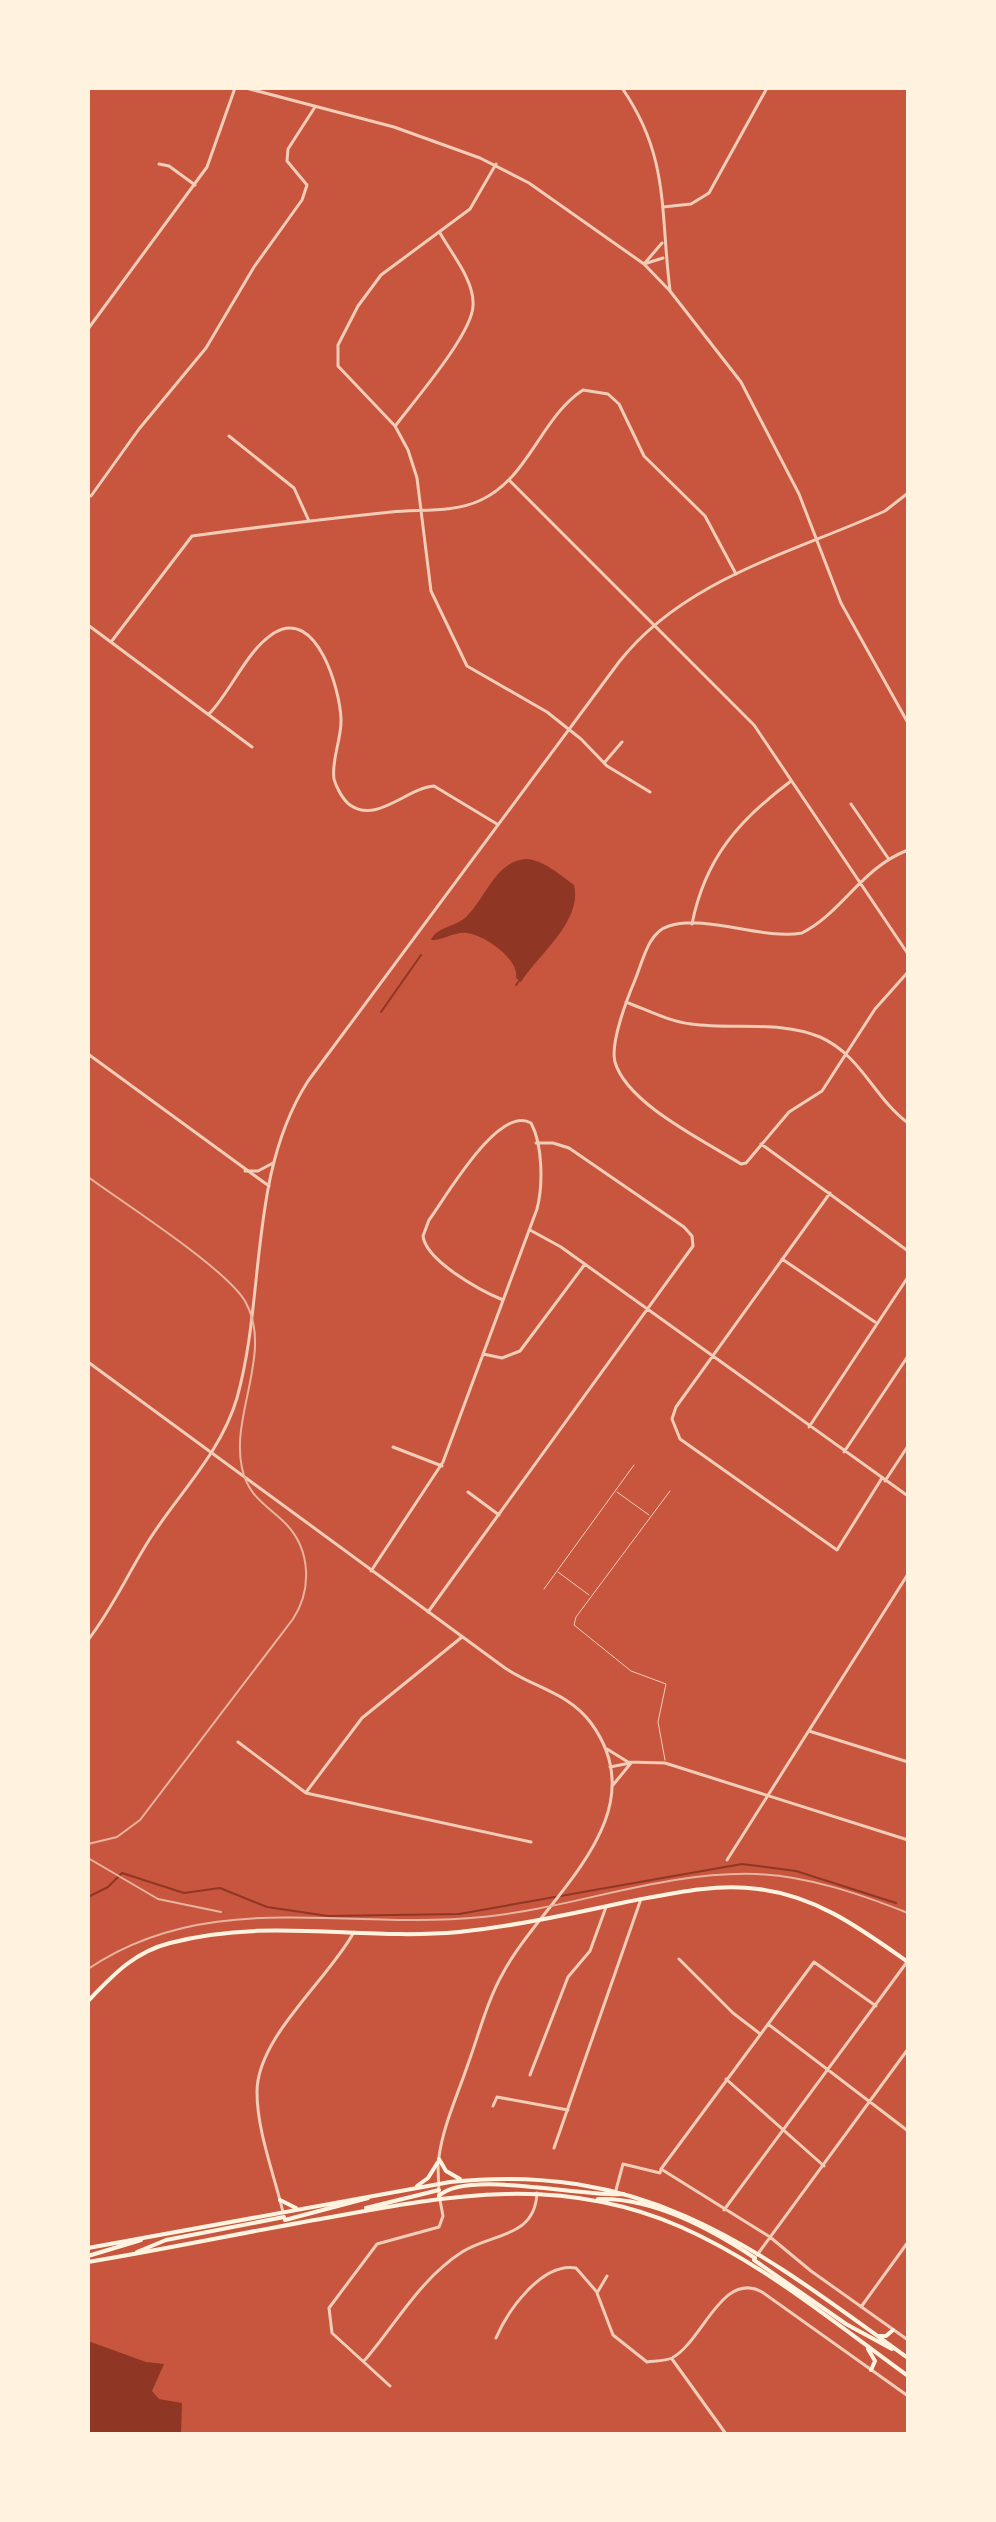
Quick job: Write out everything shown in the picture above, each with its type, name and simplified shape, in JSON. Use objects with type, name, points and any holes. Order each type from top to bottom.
[{"type":"main road","points":[[89,2001],[125,1963],[168,1943],[252,1928],[428,1934],[476,1930],[719,1887],[781,1892],[834,1912],[907,1962]]},
{"type":"main road","points":[[411,2188],[428,2178],[438,2160],[449,2173],[466,2180]]},
{"type":"main road","points":[[357,2212],[466,2180],[534,2179],[616,2190],[710,2225],[759,2253],[908,2358]]},
{"type":"main road","points":[[439,2197],[450,2190],[505,2186],[626,2193]]},
{"type":"main road","points":[[285,2218],[299,2209],[411,2188],[438,2187]]},
{"type":"main road","points":[[88,2248],[285,2218],[357,2212],[439,2197],[537,2193],[592,2199],[680,2226],[753,2261],[846,2324],[898,2351]]},
{"type":"main road","points":[[88,2262],[131,2255],[166,2240],[285,2218],[377,2194]]},
{"type":"main road","points":[[280,2200],[299,2209]]},
{"type":"main road","points":[[88,2256],[147,2237]]},
{"type":"main road","points":[[753,2261],[908,2376]]},
{"type":"main road","points":[[877,2336],[886,2336],[893,2330]]},
{"type":"main road","points":[[864,2344],[875,2359],[871,2370]]},
{"type":"street","points":[[88,329],[195,185],[215,153],[235,88]]},
{"type":"street","points":[[246,88],[394,127],[496,164],[529,183],[644,264],[670,291],[741,382],[792,479],[841,603],[908,723]]},
{"type":"street","points":[[622,88],[655,148],[670,291]]},
{"type":"street","points":[[663,207],[691,204],[709,193],[767,88]]},
{"type":"street","points":[[91,496],[139,429],[206,348],[254,267],[302,200],[307,185],[287,161],[288,149],[315,107]]},
{"type":"street","points":[[159,164],[169,166],[195,185]]},
{"type":"street","points":[[496,164],[473,205],[381,275],[358,306],[338,345],[338,366],[395,426],[417,478],[431,591],[467,666],[536,704],[570,729],[604,763],[650,792]]},
{"type":"street","points":[[395,426],[449,355],[474,307],[469,285],[440,233]]},
{"type":"street","points":[[644,264],[658,251],[663,239]]},
{"type":"street","points":[[644,264],[665,258]]},
{"type":"street","points":[[111,642],[192,536],[421,509],[449,509],[482,500],[509,480],[569,399],[583,390],[595,389],[608,394],[619,404],[655,470],[705,516],[736,574]]},
{"type":"street","points":[[229,436],[294,488],[309,521]]},
{"type":"street","points":[[509,480],[754,725],[908,954]]},
{"type":"street","points":[[88,1640],[151,1537],[211,1454],[229,1420],[241,1382],[273,1163],[285,1123],[308,1081],[627,652],[654,624],[693,596],[736,574],[885,511],[908,493]]},
{"type":"street","points":[[88,625],[252,747]]},
{"type":"street","points":[[209,714],[265,640],[281,630],[305,632],[315,639],[324,655],[339,701],[341,732],[334,778],[349,804],[363,810],[375,810],[413,790],[434,786],[497,824]]},
{"type":"street","points":[[604,763],[622,742]]},
{"type":"street","points":[[692,925],[699,889],[728,840],[750,812],[791,781]]},
{"type":"street","points":[[851,804],[888,858]]},
{"type":"street","points":[[908,850],[888,858],[858,882],[818,925],[802,933],[673,924],[660,929],[651,938],[626,1002],[614,1060],[632,1091],[741,1164],[751,1159],[789,1112],[822,1091],[875,1009],[908,972]]},
{"type":"street","points":[[626,1002],[671,1020],[693,1024],[792,1029],[821,1037],[846,1054],[897,1115],[908,1123]]},
{"type":"street","points":[[88,1054],[269,1186]]},
{"type":"street","points":[[371,1571],[442,1466],[530,1230],[541,1188],[533,1126],[525,1120],[507,1123],[496,1130],[424,1232],[424,1243],[433,1255],[472,1284],[503,1300]]},
{"type":"street","points":[[428,1612],[691,1252],[691,1233],[569,1148],[553,1143],[536,1143]]},
{"type":"street","points":[[761,1144],[908,1251]]},
{"type":"street","points":[[245,1171],[258,1171],[273,1163]]},
{"type":"street","points":[[830,1193],[676,1407],[672,1419],[680,1439],[837,1550],[908,1446]]},
{"type":"street","points":[[530,1230],[585,1264],[711,1358],[908,1496]]},
{"type":"street","points":[[782,1259],[876,1322]]},
{"type":"street","points":[[483,1354],[502,1358],[520,1351],[585,1264]]},
{"type":"street","points":[[809,1427],[908,1277]]},
{"type":"street","points":[[844,1452],[908,1356]]},
{"type":"street","points":[[88,1362],[517,1676],[573,1704],[591,1723],[604,1747],[610,1767],[612,1786],[604,1830],[522,1944],[493,1994],[438,2160],[438,2187],[443,2216],[439,2227],[381,2241],[331,2304],[329,2327],[341,2343],[390,2386]]},
{"type":"street","points":[[393,1447],[442,1466]]},
{"type":"street","points":[[468,1492],[499,1515]]},
{"type":"street","points":[[727,1860],[908,1574]]},
{"type":"street","points":[[306,1793],[362,1718],[462,1637]]},
{"type":"street","points":[[809,1731],[908,1762]]},
{"type":"street","points":[[238,1742],[306,1793],[531,1842]]},
{"type":"street","points":[[604,1747],[618,1759],[631,1763]]},
{"type":"street","points":[[612,1786],[631,1763]]},
{"type":"street","points":[[610,1767],[631,1763],[665,1763],[908,1840]]},
{"type":"street","points":[[554,2148],[641,1899]]},
{"type":"street","points":[[530,2075],[568,1977],[590,1951],[606,1907]]},
{"type":"street","points":[[285,2218],[259,2112],[261,2069],[270,2047],[354,1932]]},
{"type":"street","points":[[679,1959],[733,2013],[759,2033]]},
{"type":"street","points":[[616,2190],[623,2164],[660,2173],[759,2033],[814,1962],[876,2006]]},
{"type":"street","points":[[724,2210],[907,1962]]},
{"type":"street","points":[[767,2023],[908,2131]]},
{"type":"street","points":[[753,2261],[908,2049]]},
{"type":"street","points":[[726,2079],[824,2166]]},
{"type":"street","points":[[493,2106],[497,2097],[568,2110]]},
{"type":"street","points":[[661,2169],[770,2237],[908,2340]]},
{"type":"street","points":[[364,2361],[407,2303],[440,2269],[468,2248],[508,2235],[524,2225],[533,2212],[537,2193]]},
{"type":"street","points":[[861,2307],[908,2242]]},
{"type":"street","points":[[496,2338],[522,2298],[561,2267],[576,2268],[597,2293],[613,2335],[647,2362],[672,2359],[699,2332],[731,2292],[746,2286],[762,2292],[908,2396]]},
{"type":"street","points":[[597,2293],[607,2276]]},
{"type":"street","points":[[672,2359],[726,2434]]},
{"type":"lane","points":[[544,1589],[634,1465]]},
{"type":"lane","points":[[615,1491],[651,1516]]},
{"type":"lane","points":[[665,1763],[658,1722],[666,1684],[631,1671],[578,1630],[576,1617],[670,1491]]},
{"type":"lane","points":[[557,1571],[591,1596]]},
{"type":"shaded area","points":[[526,859],[545,865],[574,885],[575,898],[566,924],[521,982],[516,978],[516,971],[507,956],[483,938],[462,933],[431,940],[438,932],[467,916],[507,866]]},
{"type":"shaded area","points":[[88,2341],[146,2362],[164,2364],[152,2391],[159,2399],[182,2403],[181,2434],[88,2434]]},
{"type":"waterway","points":[[381,1012],[421,955]]},
{"type":"waterway","points":[[516,985],[519,981]]},
{"type":"waterway","points":[[88,1897],[108,1887],[122,1873],[184,1893],[220,1888],[267,1907],[328,1916],[459,1914],[742,1864],[796,1871],[896,1903]]},
{"type":"railway","points":[[88,1177],[196,1254],[234,1287],[245,1301],[253,1320],[255,1341],[241,1427],[242,1468],[254,1493],[294,1534],[306,1570],[303,1596],[293,1619],[140,1820],[117,1837],[88,1844]]},
{"type":"railway","points":[[88,1858],[158,1899],[221,1912]]},
{"type":"railway","points":[[88,1969],[134,1944],[181,1928],[230,1920],[482,1917],[687,1878],[721,1875],[775,1875],[814,1882],[908,1913]]}]
